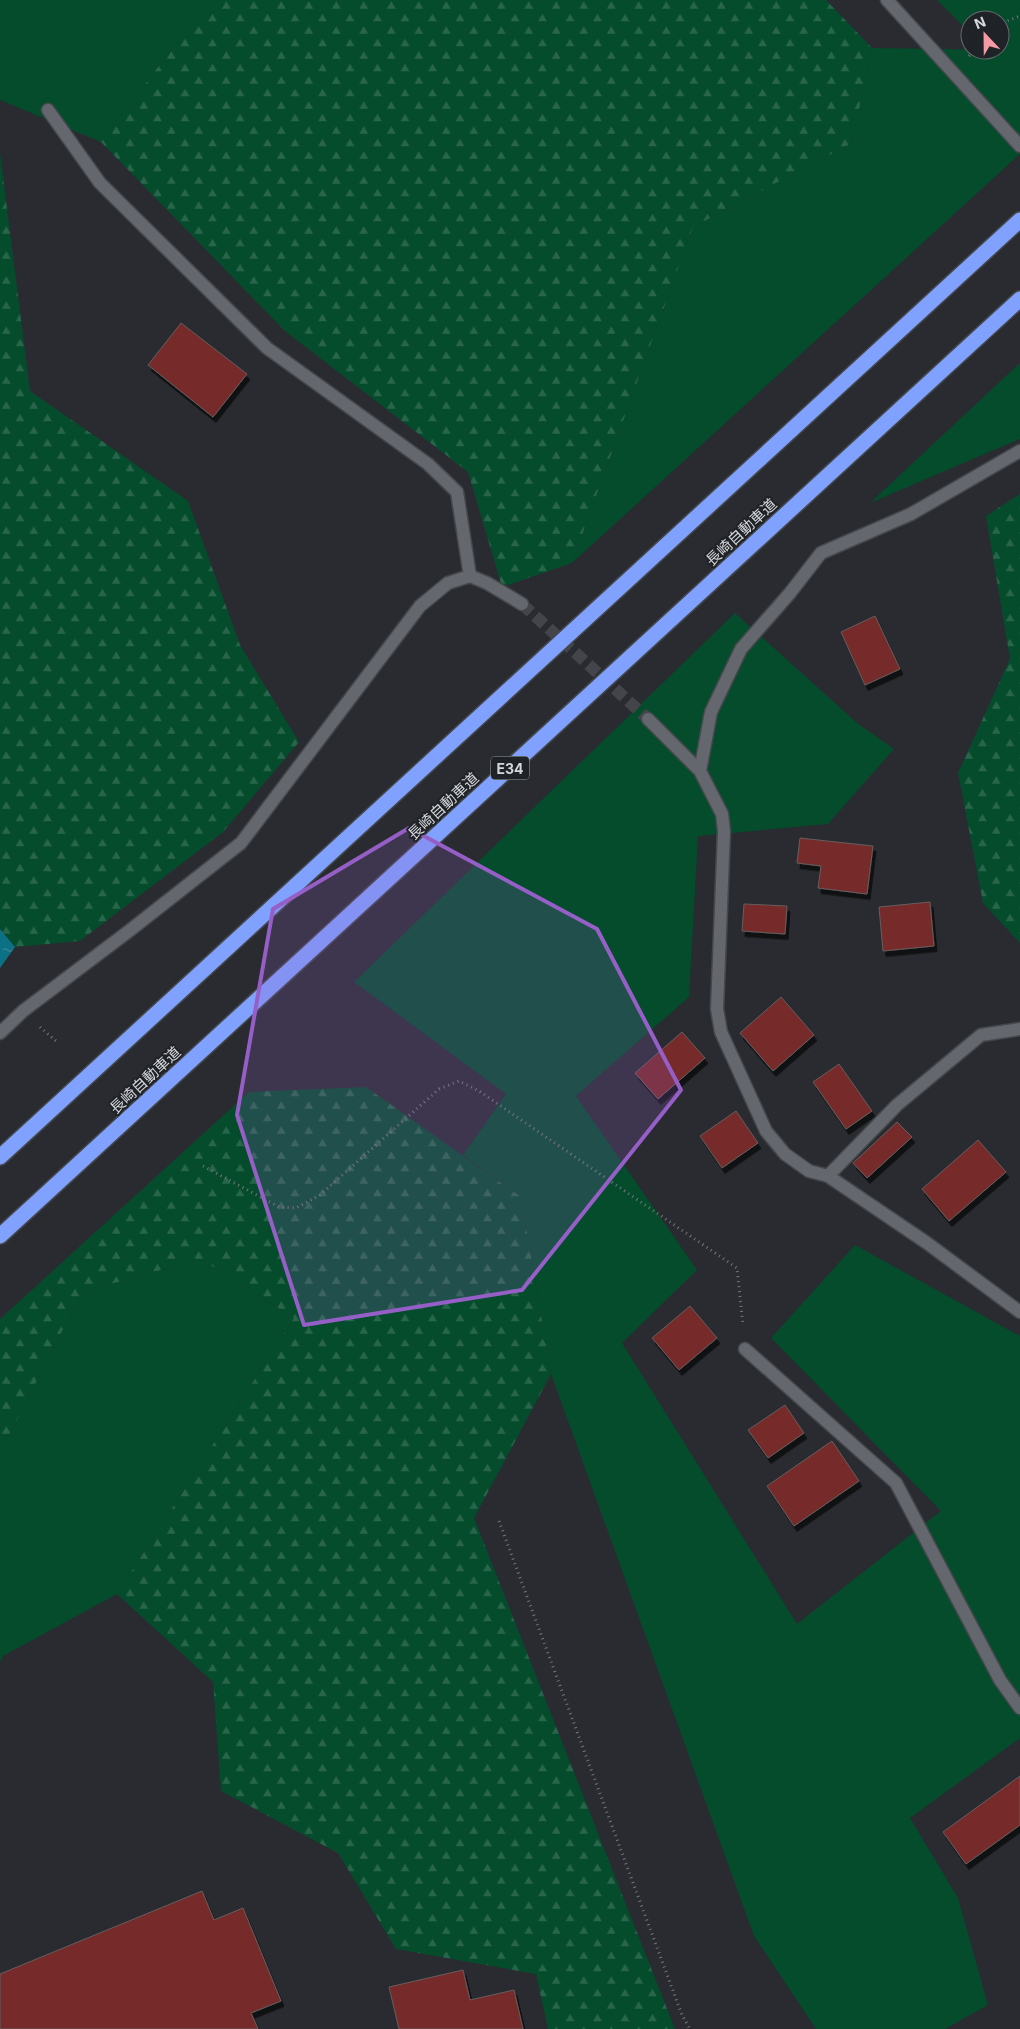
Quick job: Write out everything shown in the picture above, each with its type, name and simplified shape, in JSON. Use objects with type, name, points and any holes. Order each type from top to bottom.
[{"type":"highway","points":[[0,1157],[1020,220]]},
{"type":"highway","name":"長崎自動車道","points":[[0,1236],[1020,299]]},
{"type":"street","points":[[887,0],[1020,146]]},
{"type":"street","points":[[48,110],[100,183],[267,348],[428,464],[456,492],[470,576]]},
{"type":"street","points":[[700,770],[711,712],[741,649],[790,593],[821,553],[911,514],[1020,451]]},
{"type":"street","points":[[0,1033],[23,1011],[129,932],[241,843],[420,606],[448,584],[470,576],[487,583],[522,604]]},
{"type":"street","points":[[648,719],[700,770],[722,814],[724,831],[717,1009],[721,1032],[766,1131],[786,1154],[809,1171],[828,1176],[927,1243],[1020,1312]]},
{"type":"street","points":[[828,1176],[897,1105],[981,1035],[1020,1029]]},
{"type":"street","points":[[745,1349],[896,1483],[1000,1680],[1020,1708]]},
{"type":"path","points":[[203,1166],[279,1207],[296,1208],[320,1195],[439,1089],[459,1081],[479,1091],[737,1268],[745,1349]]},
{"type":"path","points":[[499,1521],[678,2006],[690,2029]]},
{"type":"highlighted area","points":[[409,828],[597,929],[681,1090],[522,1290],[304,1325],[237,1115],[273,909]]},
{"type":"green space","points":[[0,0],[209,0],[101,142],[0,100]]},
{"type":"green space","points":[[209,0],[826,0],[872,48],[852,143],[693,227],[572,563],[502,587],[468,472],[285,331],[101,142]]},
{"type":"green space","points":[[937,0],[1020,0],[1020,154],[572,563],[693,227],[852,143],[872,48],[960,49],[960,60],[1010,60],[1010,10],[960,10],[960,23]]},
{"type":"green space","points":[[0,153],[30,391],[188,501],[240,645],[299,742],[223,832],[80,941],[15,947],[0,929]]},
{"type":"green space","points":[[1020,363],[1020,439],[870,503]]},
{"type":"green space","points":[[1020,494],[1020,943],[983,903],[958,773],[1010,659],[986,516]]},
{"type":"green space","points":[[735,613],[857,723],[894,749],[828,824],[698,836],[689,997],[576,1096],[697,1270],[622,1343],[797,1624],[941,1511],[771,1338],[855,1245],[1020,1336],[1020,1738],[910,1818],[958,1898],[988,2005],[945,2029],[816,2029],[754,1936],[551,1374],[521,1197],[463,1155],[506,1094],[354,982]]},
{"type":"green space","points":[[366,1087],[521,1197],[551,1374],[474,1518],[675,2029],[548,2029],[536,1974],[396,1949],[338,1853],[221,1791],[213,1682],[117,1594],[294,1318],[201,1259],[82,1292],[0,1453],[0,1319],[249,1092]]},
{"type":"green space","points":[[201,1259],[294,1318],[117,1594],[3,1656],[0,1662],[0,1453],[82,1292]]},
{"type":"water","points":[[0,929],[15,947],[0,968]]},
{"type":"building","points":[[181,323],[247,374],[213,417],[148,365]]},
{"type":"building","points":[[875,616],[900,669],[865,685],[841,632]]},
{"type":"building","points":[[800,838],[873,846],[867,894],[818,888],[821,866],[797,863]]},
{"type":"building","points":[[930,902],[934,946],[883,951],[879,907]]},
{"type":"building","points":[[744,904],[787,906],[785,934],[742,931]]},
{"type":"building","points":[[781,997],[814,1035],[773,1071],[740,1033]]},
{"type":"building","points":[[682,1032],[705,1058],[658,1099],[635,1073]]},
{"type":"building","points":[[839,1064],[872,1111],[846,1129],[813,1082]]},
{"type":"building","points":[[736,1111],[758,1143],[722,1168],[700,1136]]},
{"type":"building","points":[[897,1122],[912,1137],[867,1178],[853,1163]]},
{"type":"building","points":[[978,1140],[1006,1172],[949,1221],[922,1189]]},
{"type":"building","points":[[690,1306],[717,1338],[679,1370],[652,1338]]},
{"type":"building","points":[[785,1405],[804,1433],[768,1458],[748,1430]]},
{"type":"building","points":[[832,1441],[859,1481],[794,1526],[767,1486]]},
{"type":"building","points":[[1020,1776],[1020,1825],[966,1864],[943,1832]]},
{"type":"building","points":[[202,1891],[214,1920],[243,1908],[281,2001],[251,2013],[258,2029],[0,2029],[0,1974]]},
{"type":"building","points":[[463,1970],[470,2000],[514,1990],[523,2029],[399,2029],[389,1987]]},
{"type":"tunnel","points":[[522,604],[648,719]]}]
